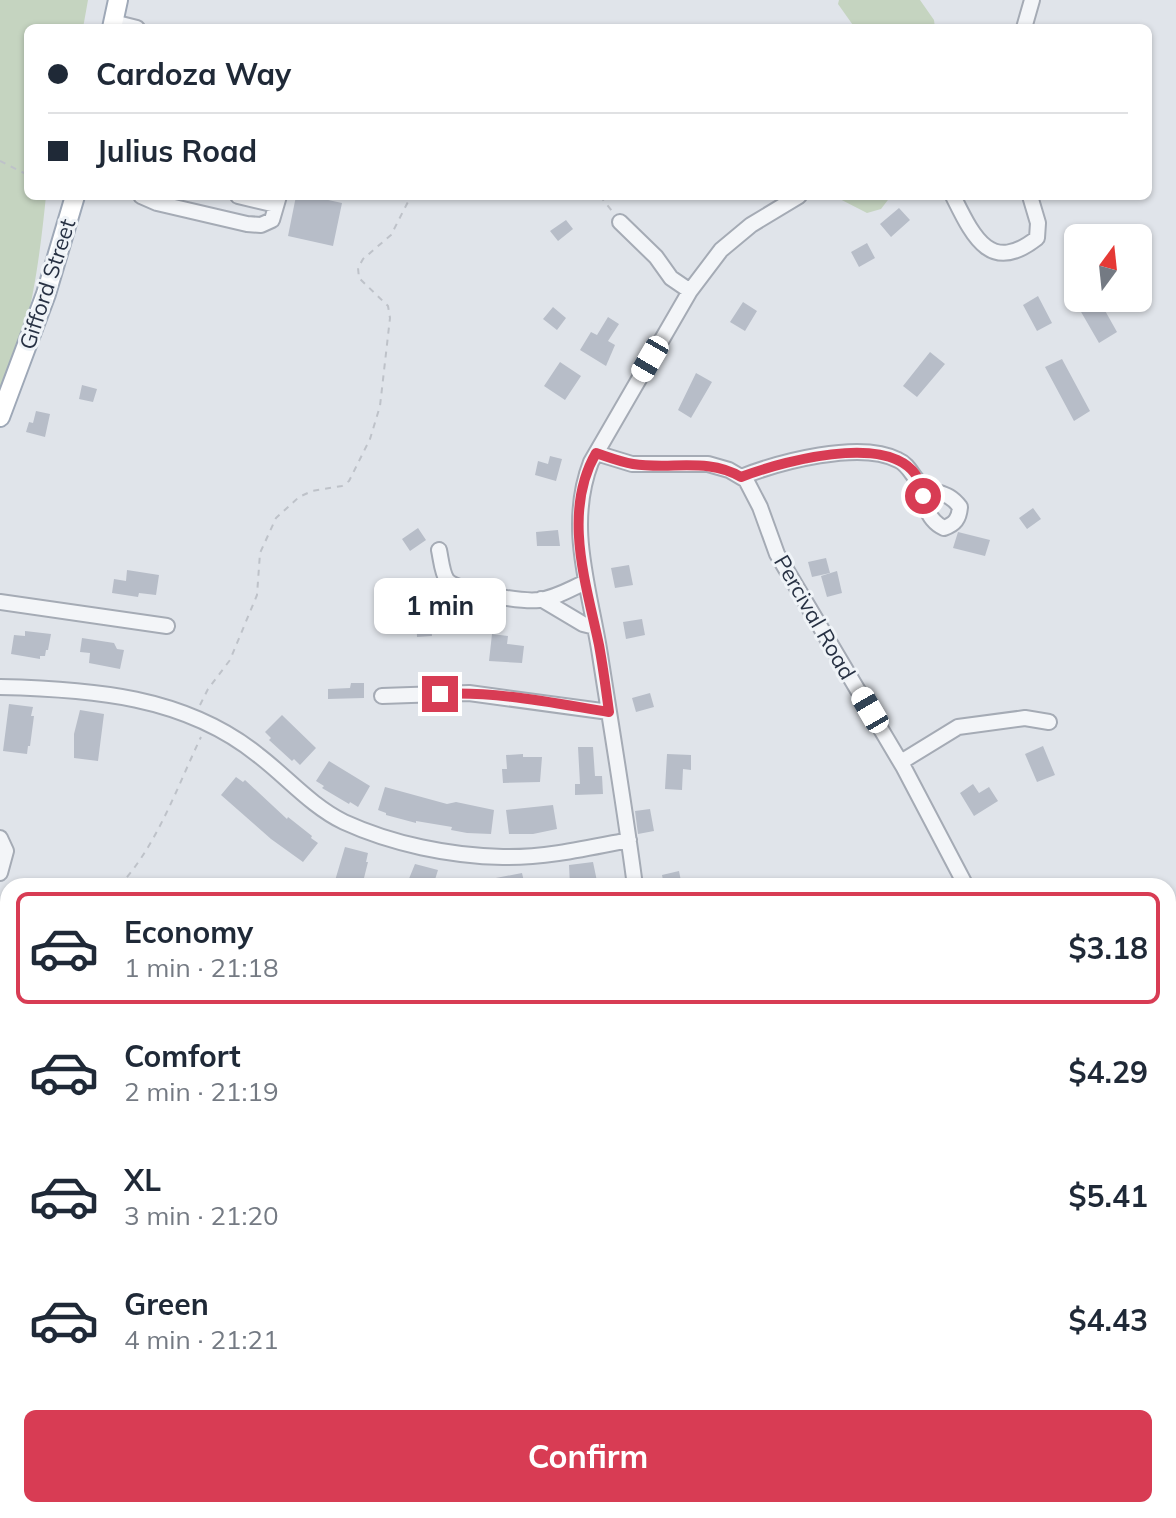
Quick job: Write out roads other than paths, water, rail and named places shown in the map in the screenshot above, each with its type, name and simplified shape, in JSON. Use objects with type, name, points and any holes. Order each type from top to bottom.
[{"type":"main road","points":[[112,24],[118,0]]},
{"type":"main road","name":"Gifford Street","points":[[0,417],[46,294],[74,200]]},
{"type":"street","points":[[1025,24],[1032,0]]},
{"type":"street","points":[[150,200],[261,225],[272,220],[278,201]]},
{"type":"street","points":[[634,878],[595,627],[580,557],[578,518],[582,484],[596,453],[690,291],[721,250],[751,225],[792,200]]},
{"type":"street","points":[[955,200],[980,241],[994,252],[1004,254],[1021,251],[1037,238],[1038,223],[1031,200]]},
{"type":"street","points":[[620,222],[656,257],[671,278],[690,291]]},
{"type":"street","points":[[596,453],[632,464],[708,464],[741,477],[797,459],[861,453],[882,455],[901,461],[922,485]]},
{"type":"street","name":"Percival Road","points":[[741,477],[746,480],[760,507],[777,554],[901,762],[962,878]]},
{"type":"street","points":[[439,550],[445,578],[455,587],[516,599],[541,599],[556,596],[586,582]]},
{"type":"street","points":[[541,599],[583,624],[595,627]]},
{"type":"street","points":[[0,602],[167,626]]},
{"type":"street","points":[[0,687],[65,689],[158,703],[194,716],[257,754],[298,791],[343,821],[404,843],[461,854],[505,857],[564,852],[629,840]]},
{"type":"street","points":[[382,696],[469,693],[609,712]]},
{"type":"street","points":[[901,762],[958,727],[1025,718],[1049,722]]},
{"type":"street","points":[[0,838],[6,851],[0,873]]}]
